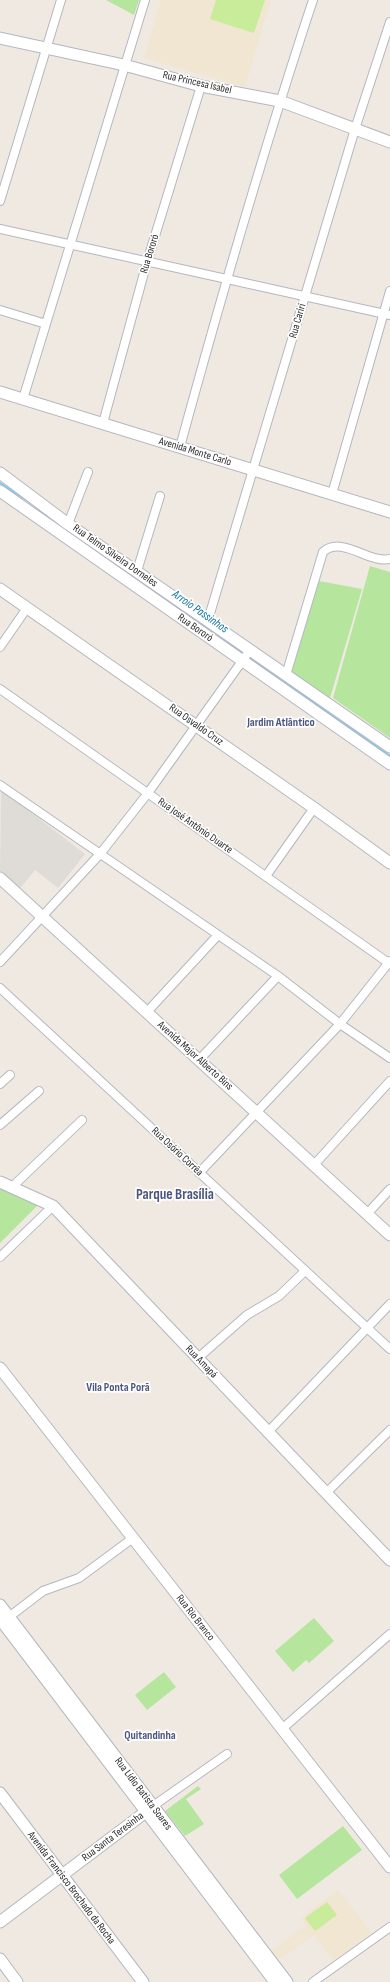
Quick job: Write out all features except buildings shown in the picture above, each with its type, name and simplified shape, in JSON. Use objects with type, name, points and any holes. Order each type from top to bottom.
[{"type":"street","points":[[0,201],[61,0]]},
{"type":"street","points":[[23,399],[68,245],[145,0]]},
{"type":"street","points":[[180,447],[226,280],[280,101],[313,0]]},
{"type":"street","name":"Rua Cariri","points":[[208,620],[355,129],[390,22]]},
{"type":"street","name":"Rua Princesa Isabel","points":[[0,38],[124,65],[201,86],[280,101],[390,142]]},
{"type":"street","name":"Rua Bororó","points":[[103,424],[147,262],[201,86]]},
{"type":"street","points":[[0,229],[226,280],[386,314]]},
{"type":"street","points":[[332,494],[386,314],[390,291]]},
{"type":"street","points":[[0,310],[46,324]]},
{"type":"street","name":"Avenida Monte Carlo","points":[[0,392],[390,512]]},
{"type":"street","points":[[68,524],[88,472]]},
{"type":"street","name":"Rua Telmo Silveira Dorneles","points":[[0,473],[68,524],[208,620],[246,655],[286,675],[390,747]]},
{"type":"street","name":"Rua Bororó","points":[[0,491],[246,655],[390,764]]},
{"type":"street","points":[[137,571],[160,496]]},
{"type":"street","points":[[286,675],[323,552],[327,548],[339,547],[380,559],[390,559]]},
{"type":"street","name":"Rua Osvaldo Cruz","points":[[0,589],[314,808],[390,864]]},
{"type":"street","points":[[0,647],[27,608]]},
{"type":"street","points":[[0,962],[100,854],[148,793],[246,655]]},
{"type":"street","name":"Rua José Antônio Duarte","points":[[0,688],[390,963]]},
{"type":"street","points":[[0,786],[278,976],[340,1024],[390,1058]]},
{"type":"street","points":[[266,876],[314,808]]},
{"type":"street","name":"Avenida Major Alberto Bins","points":[[0,878],[390,1235]]},
{"type":"street","points":[[146,1012],[218,935]]},
{"type":"street","points":[[199,1173],[340,1024],[390,963]]},
{"type":"street","points":[[199,1060],[278,976]]},
{"type":"street","name":"Rua Osório Corrêa","points":[[0,988],[390,1349]]},
{"type":"street","points":[[0,1084],[10,1075]]},
{"type":"street","points":[[314,1165],[390,1081]]},
{"type":"street","points":[[0,1125],[39,1091]]},
{"type":"street","points":[[12,1187],[82,1120]]},
{"type":"street","name":"Rua Amapá","points":[[0,1182],[53,1206],[390,1560]]},
{"type":"street","points":[[367,1214],[390,1189]]},
{"type":"street","points":[[0,1257],[53,1206]]},
{"type":"street","points":[[198,1358],[247,1315],[278,1296],[305,1271]]},
{"type":"street","points":[[268,1432],[390,1304]]},
{"type":"street","name":"Rua Rio Branco","points":[[0,1368],[390,1867]]},
{"type":"street","points":[[326,1493],[390,1430]]},
{"type":"street","points":[[3,1620],[43,1591],[79,1578],[133,1538]]},
{"type":"street","name":"Rua Lídio Batista Soares","points":[[0,1605],[3,1620],[34,1657],[261,1956],[287,1982]]},
{"type":"street","points":[[282,1729],[390,1634]]},
{"type":"street","name":"Rua Santa Teresinha","points":[[0,1922],[149,1809],[227,1754]]},
{"type":"street","name":"Avenida Francisco Brochado da Rocha","points":[[0,1793],[143,1982]]},
{"type":"street","points":[[313,1982],[390,1927]]},
{"type":"street","name":"Rua Lídio Batista Soares","points":[[261,1956],[275,1982]]},
{"type":"street","points":[[0,1959],[17,1982]]},
{"type":"shaded area","points":[[161,0],[271,0],[245,87],[144,58]]},
{"type":"shaded area","points":[[1,789],[85,854],[58,888],[35,870],[18,891],[0,875]]},
{"type":"shaded area","points":[[338,1890],[372,1933],[333,1961],[314,1935],[278,1960],[271,1951],[306,1925],[301,1918]]},
{"type":"green space","points":[[106,0],[139,0],[134,15]]},
{"type":"green space","points":[[216,0],[265,0],[254,33],[210,19]]},
{"type":"green space","points":[[370,566],[390,572],[390,738],[333,698]]},
{"type":"green space","points":[[319,581],[362,589],[330,698],[290,673]]},
{"type":"green space","points":[[0,1188],[38,1205],[0,1243]]},
{"type":"green space","points":[[314,1618],[334,1641],[309,1663],[306,1660],[293,1672],[275,1651]]},
{"type":"green space","points":[[164,1672],[176,1687],[147,1710],[135,1695]]},
{"type":"green space","points":[[198,1786],[201,1789],[186,1799],[204,1824],[185,1836],[165,1811]]},
{"type":"green space","points":[[343,1826],[362,1850],[297,1899],[279,1875]]},
{"type":"green space","points":[[327,1902],[337,1915],[315,1931],[305,1918]]},
{"type":"waterway","name":"Arroio Passinhos","points":[[0,483],[31,503]]},
{"type":"waterway","name":"Arroio Passinhos","points":[[162,596],[245,654]]},
{"type":"waterway","name":"Arroio Passinhos","points":[[248,657],[390,756]]},
{"type":"district","name":"Jardim Atlântico","points":[[281,723]]},
{"type":"district","name":"Parque Brasília","points":[[175,1195]]},
{"type":"district","name":"Vila Ponta Porã","points":[[118,1388]]},
{"type":"district","name":"Quitandinha","points":[[150,1736]]}]
